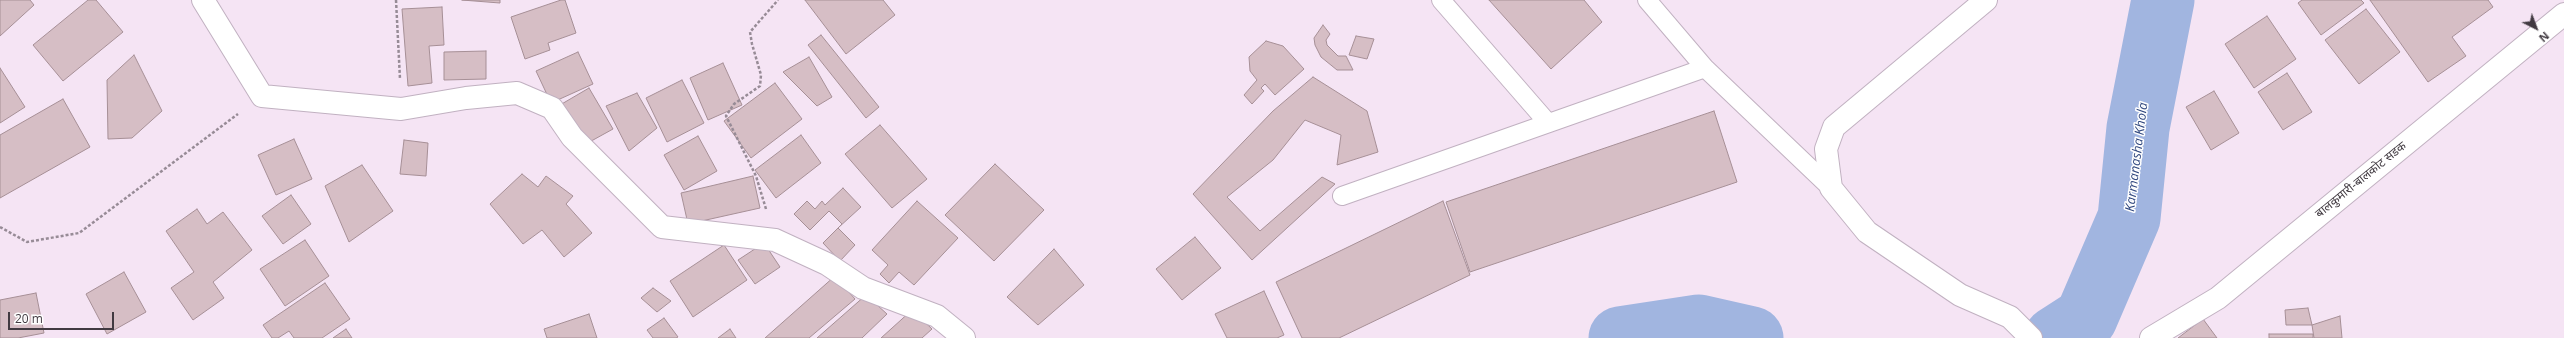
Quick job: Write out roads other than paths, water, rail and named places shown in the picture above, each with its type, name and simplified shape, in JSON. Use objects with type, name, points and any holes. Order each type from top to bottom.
[{"type":"street","points":[[203,0],[262,96],[401,109],[466,98],[517,93],[552,108],[572,138],[662,227],[775,240],[827,264],[863,288],[937,316],[964,338]]},
{"type":"street","points":[[1986,0],[1834,127],[1826,149],[1831,188],[1867,232],[1960,295],[2010,318],[2031,338]]},
{"type":"street","name":"बालकुमारी-बालकोट सडक","points":[[2151,338],[2218,298],[2564,14]]},
{"type":"lane","points":[[1442,0],[1548,123]]},
{"type":"lane","points":[[1647,0],[1705,68],[1831,188]]},
{"type":"lane","points":[[1342,196],[1705,68]]},
{"type":"waterway","name":"Karmanasha Khola","points":[[2055,338],[2086,318],[2129,218],[2138,128],[2163,0]]},
{"type":"waterway","name":"Karmanasha Khola","points":[[1620,338],[1699,326],[1752,338]]}]
